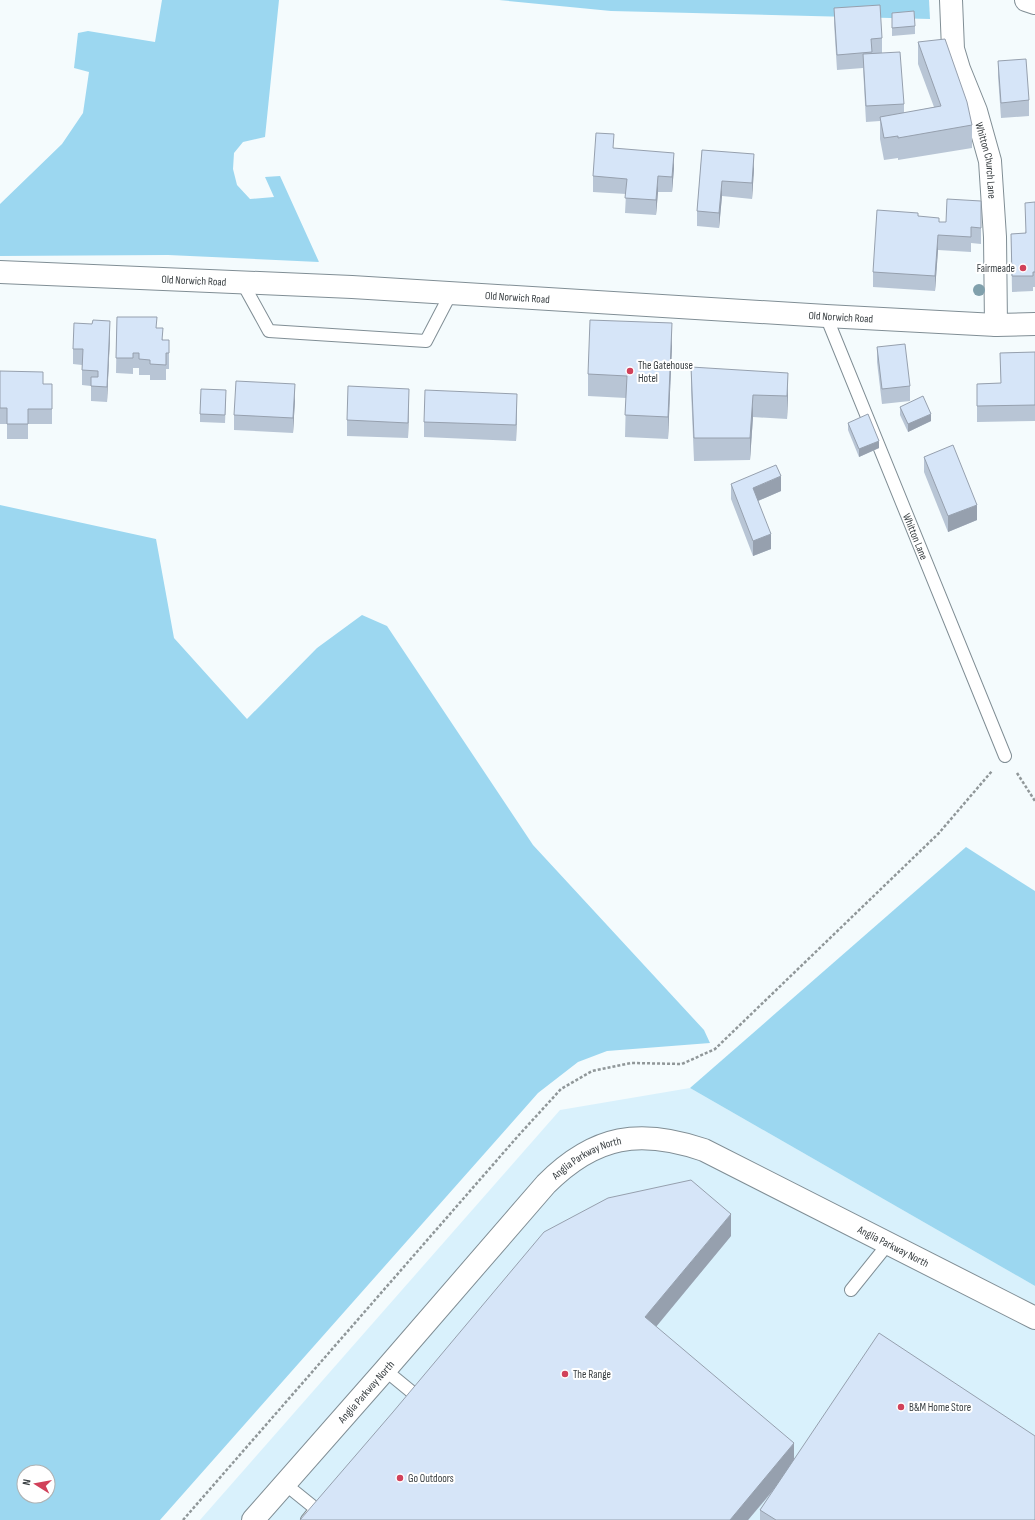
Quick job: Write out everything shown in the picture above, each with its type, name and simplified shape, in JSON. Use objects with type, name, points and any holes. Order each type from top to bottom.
[{"type":"street","name":"Whitton Church Lane","points":[[950,0],[953,49],[959,69],[976,111],[990,161],[995,237],[996,325]]},
{"type":"street","points":[[1026,0],[1035,3]]},
{"type":"street","name":"Old Norwich Road","points":[[0,272],[242,282],[451,293],[996,325],[1035,324]]},
{"type":"street","name":"Anglia Parkway North","points":[[253,1520],[551,1180],[578,1157],[613,1142],[648,1137],[683,1143],[704,1150],[1035,1318]]},
{"type":"lane","points":[[242,282],[269,331],[426,341],[451,293]]},
{"type":"lane","name":"Whitton Lane","points":[[826,316],[1005,756]]},
{"type":"lane","points":[[851,1290],[888,1244]]},
{"type":"lane","points":[[385,1370],[413,1393]]},
{"type":"lane","points":[[285,1484],[316,1510],[307,1520]]},
{"type":"path","points":[[1005,756],[1035,801]]},
{"type":"shaded area","points":[[162,0],[279,0],[265,137],[243,142],[234,153],[233,169],[237,185],[250,199],[274,197],[265,177],[280,176],[319,262],[168,255],[0,256],[0,204],[62,144],[83,113],[89,72],[74,68],[78,33],[88,31],[155,42]]},
{"type":"shaded area","points":[[499,0],[929,0],[930,19],[611,11]]},
{"type":"shaded area","points":[[0,505],[156,539],[174,638],[247,719],[317,648],[362,615],[387,626],[533,845],[704,1030],[710,1043],[607,1051],[578,1062],[538,1093],[160,1520],[0,1520]]},
{"type":"shaded area","points":[[966,847],[1035,891],[1035,1286],[690,1088]]},
{"type":"shaded area","points":[[690,1088],[1035,1286],[1035,1520],[200,1520],[560,1110]]},
{"type":"building","points":[[880,5],[882,38],[871,39],[872,52],[837,55],[834,8]]},
{"type":"building","points":[[914,11],[915,26],[892,28],[892,13]]},
{"type":"building","points":[[945,39],[967,102],[972,125],[898,138],[898,136],[884,138],[880,117],[941,106],[918,42]]},
{"type":"building","points":[[900,52],[904,104],[866,106],[863,54]]},
{"type":"building","points":[[1026,59],[1029,100],[1001,103],[998,61]]},
{"type":"building","points":[[596,133],[614,134],[613,148],[674,153],[672,177],[658,176],[656,200],[625,198],[627,179],[593,176]]},
{"type":"building","points":[[702,150],[754,154],[752,183],[722,181],[719,213],[697,211]]},
{"type":"building","points":[[947,199],[981,201],[981,228],[971,227],[971,237],[938,235],[935,276],[873,272],[877,210],[918,213],[918,216],[939,218],[939,222],[946,222]]},
{"type":"building","name":"Fairmeade","points":[[1035,202],[1035,272],[1033,272],[1033,276],[1012,276],[1011,234],[1026,233],[1025,203]]},
{"type":"building","points":[[117,317],[157,317],[156,328],[163,328],[162,340],[169,340],[169,353],[166,353],[166,365],[150,364],[150,360],[139,359],[139,353],[133,353],[133,358],[116,358]]},
{"type":"building","points":[[93,320],[110,321],[107,387],[91,386],[91,377],[98,377],[98,371],[82,370],[83,349],[73,349],[74,323],[92,324]]},
{"type":"building","name":"The Gatehouse Hotel","points":[[590,320],[672,323],[668,417],[625,415],[627,376],[588,374]]},
{"type":"building","points":[[905,344],[910,386],[882,389],[877,347]]},
{"type":"building","points":[[1035,352],[1035,405],[977,406],[977,384],[1001,383],[1000,353]]},
{"type":"building","points":[[691,367],[788,373],[787,396],[753,395],[750,438],[694,438]]},
{"type":"building","points":[[0,371],[43,372],[43,384],[52,384],[52,409],[28,409],[28,424],[7,424],[7,408],[0,408]]},
{"type":"building","points":[[236,381],[295,384],[293,418],[234,415]]},
{"type":"building","points":[[348,386],[409,389],[408,423],[347,420]]},
{"type":"building","points":[[201,389],[226,390],[225,415],[200,414]]},
{"type":"building","points":[[425,390],[517,394],[516,425],[424,422]]},
{"type":"building","points":[[923,396],[931,414],[908,424],[900,407]]},
{"type":"building","points":[[868,414],[879,441],[859,449],[848,423]]},
{"type":"building","points":[[953,445],[977,505],[948,516],[924,457]]},
{"type":"building","points":[[776,465],[781,476],[753,488],[771,534],[753,541],[731,484]]},
{"type":"building","name":"The Range","points":[[691,1180],[731,1214],[645,1317],[794,1443],[730,1520],[300,1520],[544,1232],[608,1198]]},
{"type":"building","name":"B&M Home Store","points":[[879,1333],[1035,1436],[1035,1520],[776,1520],[760,1510]]},
{"type":"place","name":"Fairmeade","points":[[1023,268]]},
{"type":"place","name":"The Gatehouse Hotel","points":[[630,371]]},
{"type":"place","name":"The Range","points":[[565,1374]]},
{"type":"place","name":"B&M Home Store","points":[[901,1407]]},
{"type":"place","name":"Go Outdoors","points":[[400,1478]]}]
